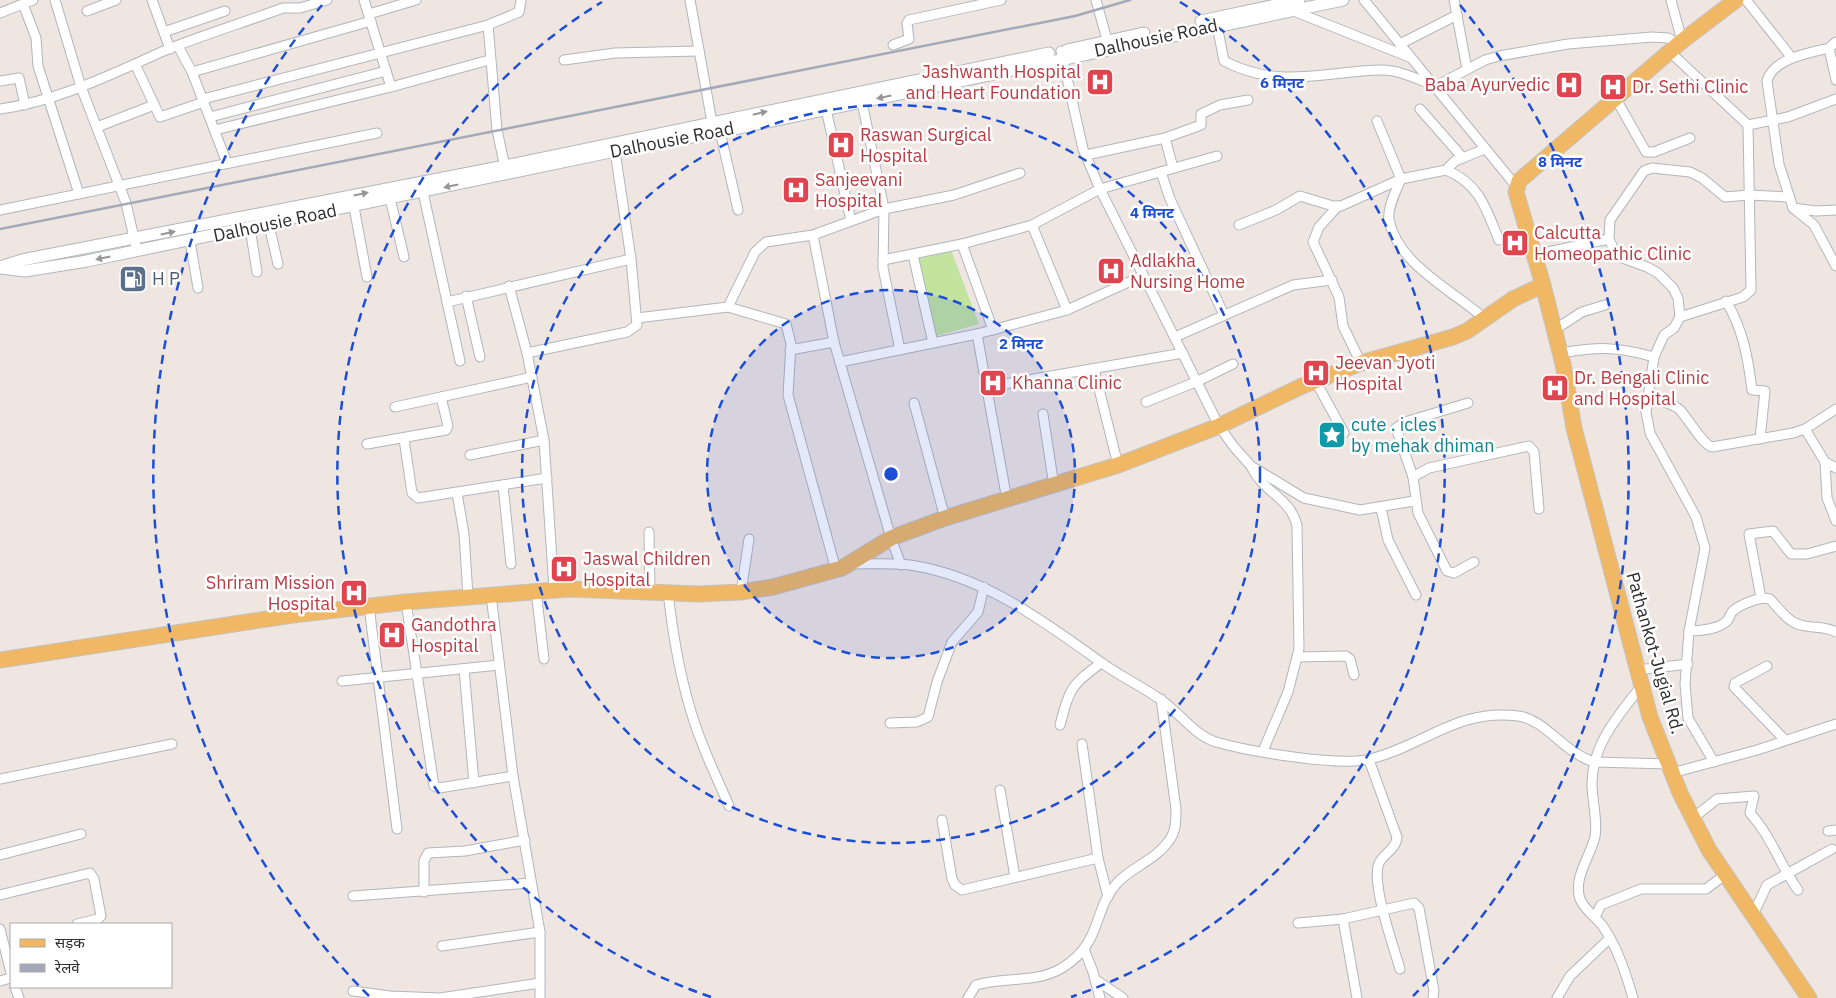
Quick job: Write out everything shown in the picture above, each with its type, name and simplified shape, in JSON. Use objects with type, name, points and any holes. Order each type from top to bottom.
[{"type":"main road","points":[[1516,186],[1524,176],[1677,45],[1736,0]]},
{"type":"main road","name":"Pathankot-Jugial Rd.","points":[[1516,186],[1560,353],[1574,428],[1650,717],[1670,768],[1709,850],[1809,998]]},
{"type":"main road","points":[[0,660],[293,615],[468,596],[554,590],[741,592],[773,587],[842,567],[891,538],[945,518],[1118,465],[1219,426],[1315,380],[1360,363],[1453,337],[1513,299],[1543,285]]},
{"type":"street","points":[[0,13],[33,0]]},
{"type":"street","points":[[55,0],[81,87],[120,186],[136,245]]},
{"type":"street","points":[[87,11],[116,0]]},
{"type":"street","points":[[152,0],[164,32],[192,72],[227,163]]},
{"type":"street","points":[[0,109],[25,105],[81,87],[174,47],[283,8],[300,8],[327,0]]},
{"type":"street","points":[[364,0],[391,87]]},
{"type":"street","points":[[192,72],[370,17],[416,0]]},
{"type":"street","points":[[135,64],[160,117],[203,101],[488,25],[519,12],[521,0]]},
{"type":"street","points":[[691,0],[699,52],[738,210]]},
{"type":"street","points":[[893,45],[909,39],[907,23],[909,20],[1001,0]]},
{"type":"street","points":[[1096,0],[1109,45]]},
{"type":"street","name":"Dalhousie Road","points":[[1109,45],[1299,0]]},
{"type":"street","name":"Dalhousie Road","points":[[136,245],[716,127],[1062,54],[1343,0]]},
{"type":"street","points":[[1364,0],[1436,86],[1484,150],[1516,186]]},
{"type":"street","points":[[1454,0],[1467,69]]},
{"type":"street","points":[[1672,0],[1677,45]]},
{"type":"street","points":[[1746,0],[1792,58]]},
{"type":"street","points":[[23,4],[36,38],[38,66],[47,97],[79,194]]},
{"type":"street","points":[[1276,4],[1411,58]]},
{"type":"street","points":[[164,32],[225,11]]},
{"type":"street","points":[[1400,44],[1457,15]]},
{"type":"street","points":[[488,25],[489,60],[496,130],[506,170]]},
{"type":"street","points":[[1217,25],[1224,61],[1270,76],[1287,78],[1383,70],[1402,73],[1436,86],[1467,69],[1499,56],[1568,44],[1652,37],[1668,38],[1677,45],[1748,125],[1751,290],[1747,295],[1680,317]]},
{"type":"street","points":[[1836,80],[1833,45],[1792,58],[1779,66],[1768,77],[1772,121],[1779,164],[1789,197],[1793,208],[1814,225],[1836,266]]},
{"type":"street","points":[[564,60],[615,53],[699,52]]},
{"type":"street","points":[[1062,54],[1086,154],[1100,189],[1142,276],[1198,381],[1219,426],[1251,466],[1260,481],[1292,511],[1295,519],[1300,634],[1297,657],[1288,692],[1263,751]]},
{"type":"street","points":[[215,130],[391,87],[489,60]]},
{"type":"street","points":[[210,117],[386,71]]},
{"type":"street","points":[[0,80],[18,78],[20,80],[25,105]]},
{"type":"street","points":[[861,97],[884,209],[883,260],[900,350]]},
{"type":"street","name":"Dalhousie Road","points":[[0,268],[22,260],[136,245],[190,241],[354,206],[389,194],[423,192],[506,170],[615,151],[716,127],[826,109],[861,97]]},
{"type":"street","points":[[1616,98],[1646,152],[1652,168]]},
{"type":"street","points":[[1748,125],[1805,112],[1836,99]]},
{"type":"street","points":[[1086,154],[1165,138],[1201,125],[1201,114],[1220,106],[1248,100]]},
{"type":"street","points":[[97,126],[154,105]]},
{"type":"street","points":[[826,109],[851,221]]},
{"type":"street","points":[[1420,109],[1463,158]]},
{"type":"street","points":[[1377,121],[1401,179],[1392,202],[1389,219],[1398,240],[1412,260],[1433,280],[1466,302],[1484,319]]},
{"type":"street","points":[[0,210],[377,133]]},
{"type":"street","points":[[1165,138],[1173,168]]},
{"type":"street","points":[[1646,152],[1654,152],[1690,138]]},
{"type":"street","points":[[1360,363],[1343,326],[1340,303],[1332,280],[1314,242],[1318,227],[1338,206],[1388,187],[1401,179],[1446,170],[1463,158],[1484,150]]},
{"type":"street","points":[[527,353],[627,332],[634,328],[637,318],[631,259],[615,151]]},
{"type":"street","points":[[883,260],[962,244],[1032,225],[1100,189],[1218,156]]},
{"type":"street","points":[[1714,762],[1688,718],[1685,684],[1688,664],[1689,630],[1705,548],[1704,541],[1696,517],[1650,433],[1646,412],[1650,397],[1650,378],[1654,356],[1664,335],[1674,328],[1680,317],[1678,298],[1667,280],[1648,267],[1617,256],[1609,239],[1610,220],[1640,175],[1652,168],[1690,172],[1702,178],[1725,197],[1749,195],[1789,197]]},
{"type":"street","points":[[1446,170],[1463,177],[1474,188],[1499,240]]},
{"type":"street","points":[[1161,172],[1170,199],[1224,315]]},
{"type":"street","points":[[728,307],[759,247],[770,241],[813,235],[884,209],[954,195],[1020,173]]},
{"type":"street","points":[[423,192],[460,361]]},
{"type":"street","points":[[389,194],[404,257]]},
{"type":"street","points":[[1239,225],[1276,210],[1300,196],[1338,206]]},
{"type":"street","points":[[354,206],[367,277]]},
{"type":"street","points":[[1793,208],[1816,211],[1836,210]]},
{"type":"street","points":[[269,225],[278,264]]},
{"type":"street","points":[[1032,225],[1067,310]]},
{"type":"street","points":[[250,228],[257,272]]},
{"type":"street","points":[[813,235],[834,342],[891,538],[901,565]]},
{"type":"street","points":[[1534,254],[1609,239]]},
{"type":"street","points":[[190,241],[198,288]]},
{"type":"street","points":[[962,244],[993,330]]},
{"type":"street","points":[[913,255],[933,343]]},
{"type":"street","points":[[447,302],[466,296],[631,259]]},
{"type":"street","points":[[840,362],[977,334],[1067,310],[1142,276]]},
{"type":"street","points":[[1175,337],[1293,285],[1332,280]]},
{"type":"street","points":[[509,286],[527,353],[544,440],[554,590]]},
{"type":"street","points":[[466,296],[480,357]]},
{"type":"street","points":[[1726,301],[1735,316],[1747,350],[1752,390],[1765,391],[1760,439]]},
{"type":"street","points":[[1554,330],[1582,312],[1604,305]]},
{"type":"street","points":[[637,318],[728,307],[784,323],[790,332],[788,395],[842,567],[901,565],[955,576],[984,587],[1060,632],[1101,663],[1161,699],[1206,738],[1225,744],[1263,751],[1342,761],[1369,760],[1468,718],[1496,714],[1526,717],[1534,721],[1572,752],[1594,762],[1670,768],[1714,762],[1836,724]]},
{"type":"street","points":[[977,334],[1007,500]]},
{"type":"street","points":[[790,350],[834,342]]},
{"type":"street","points":[[1560,353],[1623,348],[1654,356]]},
{"type":"street","points":[[987,386],[1094,370],[1183,353]]},
{"type":"street","points":[[1146,402],[1198,381],[1233,364]]},
{"type":"street","points":[[1094,370],[1118,465]]},
{"type":"street","points":[[395,408],[532,377]]},
{"type":"street","points":[[1315,380],[1344,433]]},
{"type":"street","points":[[366,444],[404,439],[447,430],[442,397]]},
{"type":"street","points":[[1650,397],[1674,406],[1709,446],[1730,445],[1788,435],[1805,429],[1836,409]]},
{"type":"street","points":[[914,403],[945,518]]},
{"type":"street","points":[[1468,403],[1405,422],[1396,428],[1413,477],[1414,501],[1447,571],[1454,573],[1474,562]]},
{"type":"street","points":[[1043,414],[1054,486]]},
{"type":"street","points":[[1805,429],[1825,462],[1827,498],[1836,521]]},
{"type":"street","points":[[404,439],[413,496],[421,498],[547,478]]},
{"type":"street","points":[[470,455],[544,440]]},
{"type":"street","points":[[1413,477],[1429,468],[1529,446],[1534,452],[1540,509]]},
{"type":"street","points":[[1825,462],[1836,468]]},
{"type":"street","points":[[1251,466],[1304,498],[1350,510],[1381,508],[1414,501]]},
{"type":"street","points":[[503,485],[511,564]]},
{"type":"street","points":[[457,493],[464,534],[468,596]]},
{"type":"street","points":[[1381,508],[1388,540],[1416,595]]},
{"type":"street","points":[[1761,598],[1749,534],[1773,531],[1791,554],[1807,554],[1836,546]]},
{"type":"street","points":[[649,532],[650,591]]},
{"type":"street","points":[[741,592],[749,539]]},
{"type":"street","points":[[890,723],[917,722],[928,717],[937,682],[952,642],[978,612],[984,587]]},
{"type":"street","points":[[536,591],[544,660]]},
{"type":"street","points":[[668,592],[675,642],[696,728],[729,806]]},
{"type":"street","points":[[491,595],[513,776],[540,932],[540,998]]},
{"type":"street","points":[[1689,630],[1702,631],[1726,622],[1736,608],[1761,598],[1770,599],[1786,616],[1800,625],[1825,626],[1836,632]]},
{"type":"street","points":[[406,602],[434,786],[439,788],[513,776]]},
{"type":"street","points":[[369,606],[397,829]]},
{"type":"street","points":[[1297,657],[1346,656],[1350,659],[1354,675]]},
{"type":"street","points":[[1060,725],[1068,698],[1075,684],[1101,663]]},
{"type":"street","points":[[1638,670],[1688,664]]},
{"type":"street","points":[[342,681],[499,665]]},
{"type":"street","points":[[1767,666],[1738,681],[1734,687],[1785,740]]},
{"type":"street","points":[[464,669],[474,783]]},
{"type":"street","points":[[1633,998],[1623,965],[1610,938],[1581,900],[1579,883],[1594,839],[1596,825],[1592,786],[1594,762],[1610,726],[1642,685]]},
{"type":"street","points":[[968,998],[973,987],[983,982],[1016,981],[1050,974],[1074,960],[1094,934],[1108,897],[1118,882],[1157,854],[1173,834],[1176,809],[1161,699]]},
{"type":"street","points":[[0,779],[172,744]]},
{"type":"street","points":[[1082,744],[1098,858],[1108,897]]},
{"type":"street","points":[[1369,760],[1396,837],[1395,845],[1378,865],[1377,875],[1384,910],[1400,969]]},
{"type":"street","points":[[1000,790],[1015,877]]},
{"type":"street","points":[[1693,818],[1717,799],[1754,796],[1750,813],[1762,826],[1786,874],[1798,890]]},
{"type":"street","points":[[942,820],[952,879],[958,889],[966,890],[1098,858]]},
{"type":"street","points":[[0,855],[81,834]]},
{"type":"street","points":[[424,892],[424,861],[428,854],[465,851],[525,840]]},
{"type":"street","points":[[1753,915],[1766,885],[1832,849]]},
{"type":"street","points":[[0,895],[90,873],[94,878],[101,916],[98,919],[81,923]]},
{"type":"street","points":[[1595,917],[1601,905],[1641,889],[1706,888],[1726,874]]},
{"type":"street","points":[[353,896],[531,883]]},
{"type":"street","points":[[1298,923],[1343,919],[1414,903],[1418,905],[1433,998]]},
{"type":"street","points":[[1343,919],[1357,998]]},
{"type":"street","points":[[0,929],[7,942],[10,965]]},
{"type":"street","points":[[442,946],[540,932]]},
{"type":"street","points":[[1557,998],[1570,976],[1610,938]]},
{"type":"street","points":[[1084,949],[1096,980],[1100,998]]},
{"type":"street","points":[[1096,980],[1123,998]]},
{"type":"street","points":[[353,991],[390,996],[440,998],[540,983]]},
{"type":"green space","points":[[951,250],[979,324],[936,336],[917,259]]},
{"type":"railway","points":[[0,229],[1075,16],[1130,0]]},
{"type":"place","name":"Jashwanth Hospital and Heart Foundation","points":[[1100,82]]},
{"type":"place","name":"Baba Ayurvedic","points":[[1569,85]]},
{"type":"place","name":"Dr. Sethi Clinic","points":[[1613,87]]},
{"type":"place","name":"Raswan Surgical Hospital","points":[[841,145]]},
{"type":"place","name":"Sanjeevani Hospital","points":[[796,190]]},
{"type":"place","name":"Calcutta Homeopathic Clinic","points":[[1515,243]]},
{"type":"place","name":"Adlakha Nursing Home","points":[[1111,271]]},
{"type":"place","name":"H P","points":[[133,279]]},
{"type":"place","name":"Jeevan Jyoti Hospital","points":[[1316,373]]},
{"type":"place","name":"Khanna Clinic","points":[[993,383]]},
{"type":"place","name":"Dr. Bengali Clinic and Hospital","points":[[1555,388]]},
{"type":"place","name":"cute . icles by mehak dhiman","points":[[1332,435]]},
{"type":"place","name":"Jaswal Children Hospital","points":[[564,569]]},
{"type":"place","name":"Shriram Mission Hospital","points":[[354,593]]},
{"type":"place","name":"Gandothra Hospital","points":[[392,635]]}]
